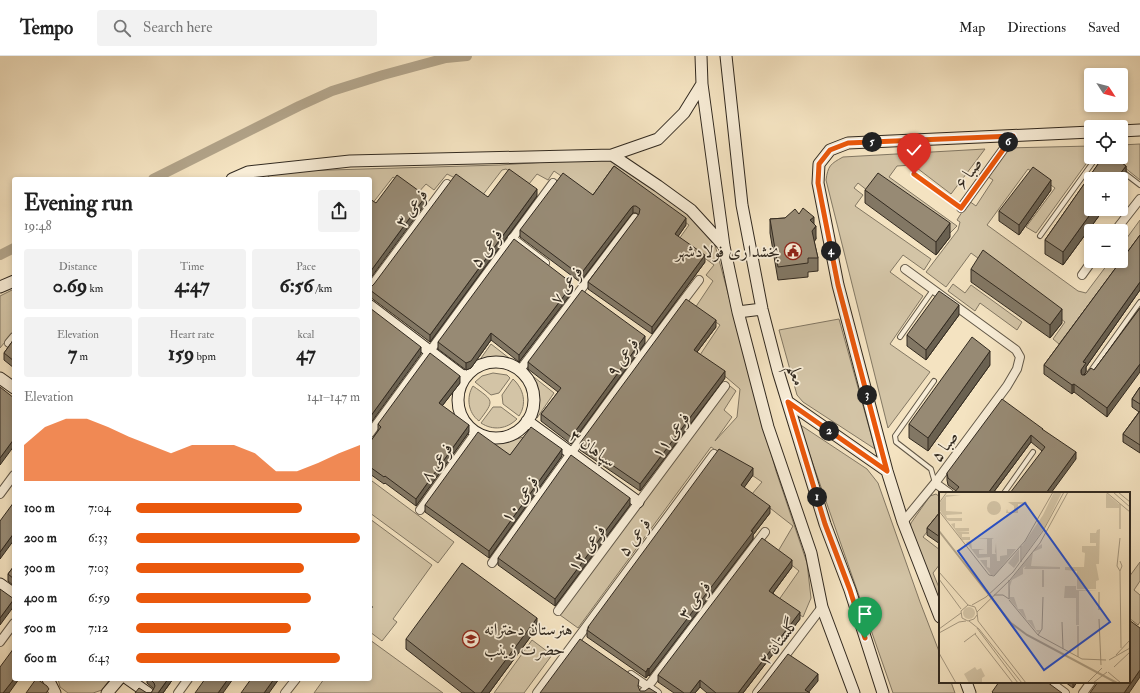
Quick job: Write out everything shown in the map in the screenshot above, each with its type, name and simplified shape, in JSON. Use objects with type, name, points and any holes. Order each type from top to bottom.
[{"type":"street","points":[[702,60],[702,84],[724,246],[738,312],[768,427],[811,553],[822,607],[854,693]]},
{"type":"street","name":"معلم","points":[[726,60],[742,205],[762,309],[778,371],[825,524],[850,590],[883,693]]},
{"type":"street","points":[[249,175],[350,161],[612,155],[658,139],[684,113],[702,84]]},
{"type":"street","points":[[1128,131],[1140,130]]},
{"type":"street","points":[[939,614],[903,522],[887,471],[838,285],[818,183],[819,164],[830,150],[848,143],[1084,132]]},
{"type":"street","name":"صبا ۶","points":[[961,208],[1013,136]]},
{"type":"street","points":[[612,155],[690,210],[724,246]]},
{"type":"street","name":"فرعی ۵","points":[[372,430],[553,183]]},
{"type":"street","name":"فرعی ۳","points":[[372,285],[447,184]]},
{"type":"street","points":[[1120,224],[1140,198]]},
{"type":"street","name":"فرعی ۷","points":[[520,370],[635,218]]},
{"type":"street","points":[[512,238],[550,266]]},
{"type":"street","points":[[1082,275],[1087,268]]},
{"type":"street","name":"صبا ۵","points":[[903,522],[935,483],[1007,386],[1017,369],[1020,357],[1016,350],[905,269]]},
{"type":"street","name":"فرعی ۹","points":[[571,453],[649,339],[699,280]]},
{"type":"street","points":[[0,287],[12,282]]},
{"type":"street","points":[[372,307],[465,378]]},
{"type":"street","points":[[738,312],[762,309]]},
{"type":"street","points":[[497,362],[509,364],[520,370],[527,378],[532,389],[534,400],[532,411],[527,421],[519,430],[509,436],[492,438],[476,432],[466,424],[460,414],[458,401],[459,389],[465,378],[474,369],[485,364],[497,362]]},
{"type":"street","points":[[0,378],[12,387]]},
{"type":"street","name":"فرعی ۱۱","points":[[638,502],[725,386]]},
{"type":"street","points":[[788,402],[887,471]]},
{"type":"street","name":"سپاهان ۳","points":[[527,421],[638,502]]},
{"type":"street","name":"فرعی ۸","points":[[420,510],[476,432]]},
{"type":"street","name":"فرعی ۱۰","points":[[492,563],[571,453]]},
{"type":"street","name":"فرعی ۵","points":[[538,693],[581,640],[714,454]]},
{"type":"street","points":[[0,494],[12,479]]},
{"type":"street","points":[[935,483],[948,492]]},
{"type":"street","name":"فرعی ۱۲","points":[[558,611],[638,502]]},
{"type":"street","name":"فرعی ۳","points":[[645,690],[765,532]]},
{"type":"street","points":[[0,584],[12,593]]},
{"type":"street","name":"گلستان ۲","points":[[757,693],[822,607]]},
{"type":"street","points":[[0,642],[12,626]]},
{"type":"street","points":[[622,669],[645,690],[657,693]]},
{"type":"street","points":[[49,681],[55,693]]},
{"type":"street","points":[[107,693],[117,681]]},
{"type":"street","points":[[131,681],[148,693]]},
{"type":"street","points":[[178,693],[187,681]]},
{"type":"street","points":[[285,693],[294,681]]},
{"type":"street","points":[[966,683],[970,693]]},
{"type":"street","points":[[1051,683],[1065,693]]},
{"type":"street","points":[[1083,693],[1090,683]]},
{"type":"lane","points":[[1040,236],[1096,158],[1107,161],[1113,165]]},
{"type":"lane","points":[[1118,169],[1140,185]]},
{"type":"lane","points":[[914,174],[961,208]]},
{"type":"lane","points":[[900,337],[934,290]]},
{"type":"lane","points":[[1088,374],[1140,302]]},
{"type":"lane","points":[[934,381],[895,436],[896,442],[931,469],[935,483]]},
{"type":"lane","points":[[1005,492],[1034,452]]},
{"type":"shaded area","points":[[1140,144],[1140,180],[1118,164],[1128,164],[1128,145]]},
{"type":"shaded area","points":[[1084,146],[1084,164],[1086,164],[1036,233],[1026,227],[1055,188],[1028,169],[987,225],[1078,291],[1086,293],[1105,268],[1117,268],[1059,344],[1053,339],[1065,322],[971,253],[946,287],[926,272],[958,230],[960,222],[957,220],[969,201],[976,206],[993,180],[987,176],[1006,148]]},
{"type":"shaded area","points":[[985,149],[951,194],[913,165],[897,166],[889,177],[957,226],[949,234],[868,191],[858,183],[854,188],[863,195],[855,206],[931,259],[924,270],[903,255],[890,272],[923,296],[890,344],[930,372],[888,428],[826,180],[828,171],[832,164],[843,157]]},
{"type":"shaded area","points":[[611,158],[691,217],[715,245],[776,471],[807,563],[811,598],[803,617],[778,601],[799,571],[777,553],[793,526],[752,494],[762,482],[711,447],[578,628],[560,615],[730,386],[736,391],[724,410],[732,417],[715,441],[737,417],[740,389],[700,355],[720,325],[695,308],[713,281],[706,275],[714,265],[679,239],[689,225],[614,170],[593,198],[554,171],[548,180],[537,174],[529,184],[506,169],[502,170],[482,196],[447,174],[434,190],[426,184],[417,194],[393,177],[372,204],[372,177],[268,177],[272,174],[296,171],[500,165]]},
{"type":"shaded area","points":[[1140,220],[1140,237],[1128,253],[1128,236]]},
{"type":"shaded area","points":[[953,284],[965,293],[971,285],[1022,322],[1017,330],[980,303],[975,311],[948,291]]},
{"type":"shaded area","points":[[12,290],[12,333],[0,348],[0,296]]},
{"type":"shaded area","points":[[839,319],[875,449],[803,402],[797,395],[779,330]]},
{"type":"shaded area","points":[[491,344],[509,358],[495,358],[479,361]]},
{"type":"shaded area","points":[[493,373],[507,375],[510,378],[499,393],[491,395],[475,382],[482,376]]},
{"type":"shaded area","points":[[530,374],[554,393],[537,418],[537,406]]},
{"type":"shaded area","points":[[513,379],[520,387],[524,402],[519,416],[503,404],[502,395]]},
{"type":"shaded area","points":[[473,386],[490,401],[488,409],[479,421],[472,414],[469,405],[469,395]]},
{"type":"shaded area","points":[[493,407],[501,407],[517,419],[509,425],[500,428],[486,426],[481,423]]},
{"type":"shaded area","points":[[799,424],[867,469],[878,483],[939,651],[939,683],[951,683],[955,693],[893,693]]},
{"type":"shaded area","points":[[524,437],[508,458],[485,442],[503,442]]},
{"type":"shaded area","points":[[372,481],[454,542],[438,563],[372,514]]},
{"type":"shaded area","points":[[936,494],[939,496],[939,516],[923,537],[939,549],[939,565],[933,573],[939,588],[939,606],[910,527],[911,523],[930,496]]},
{"type":"shaded area","points":[[372,520],[432,565],[393,619],[397,622],[382,641],[372,634]]},
{"type":"shaded area","points":[[1140,562],[1140,581],[1134,590],[1140,595],[1140,622],[1138,625],[1130,619],[1130,576]]},
{"type":"shaded area","points":[[532,640],[552,655],[524,693],[494,693]]},
{"type":"shaded area","points":[[372,641],[443,693],[314,693],[323,681],[372,681]]},
{"type":"shaded area","points":[[58,681],[109,681],[102,690],[93,693],[68,693],[60,687]]},
{"type":"building","points":[[1098,164],[1123,164],[1126,166],[1121,172],[1093,172]]},
{"type":"building","points":[[614,166],[686,218],[675,234],[705,255],[652,327],[588,282],[639,214],[640,209],[636,206],[631,208],[580,275],[520,230],[563,173],[593,195]]},
{"type":"building","points":[[1033,167],[1051,180],[1019,225],[999,211]]},
{"type":"building","points":[[509,169],[537,189],[430,335],[372,292],[372,286],[456,174],[488,197]]},
{"type":"building","points":[[878,173],[950,223],[936,242],[865,190]]},
{"type":"building","points":[[397,175],[426,196],[372,269],[372,200],[376,203]]},
{"type":"building","points":[[1084,184],[1084,216],[1089,216],[1063,252],[1045,240]]},
{"type":"building","name":"بخشداری فولادشهر","points":[[803,208],[814,217],[810,220],[816,226],[812,231],[818,258],[808,258],[808,263],[778,267],[770,219],[785,218],[795,209],[799,214]]},
{"type":"building","points":[[1140,235],[1140,282],[1083,362],[1086,363],[1081,370],[1082,375],[1085,375],[1091,368],[1094,370],[1140,308],[1140,364],[1107,408],[1074,384],[1072,385],[1044,365],[1116,268],[1128,268],[1128,251]]},
{"type":"building","points":[[514,239],[573,284],[519,355],[491,333],[471,361],[466,363],[438,342]]},
{"type":"building","points":[[983,250],[1062,309],[1050,325],[971,269]]},
{"type":"building","points":[[582,290],[645,336],[571,437],[541,414],[561,388],[528,362]]},
{"type":"building","points":[[939,291],[959,305],[926,350],[907,335]]},
{"type":"building","points":[[686,299],[716,320],[694,350],[725,371],[640,484],[580,443]]},
{"type":"building","points":[[372,310],[421,347],[372,414]]},
{"type":"building","points":[[972,337],[990,351],[928,438],[909,424]]},
{"type":"building","points":[[12,342],[12,359],[4,353]]},
{"type":"building","points":[[430,353],[460,376],[439,403],[469,425],[416,499],[372,468],[372,439],[381,427],[378,424]]},
{"type":"building","points":[[0,387],[12,396],[12,442],[0,458]]},
{"type":"building","points":[[1140,387],[1140,404],[1132,399]]},
{"type":"building","points":[[1002,399],[1076,452],[1047,492],[1011,492],[1045,447],[1031,435],[989,492],[955,492],[959,487],[948,478],[947,473]]},
{"type":"building","points":[[1140,411],[1140,445],[1123,434]]},
{"type":"building","points":[[531,427],[562,449],[489,551],[425,505],[478,432],[510,455]]},
{"type":"building","points":[[719,449],[753,468],[741,485],[770,506],[751,531],[753,532],[646,672],[587,630]]},
{"type":"building","points":[[571,455],[630,498],[555,599],[498,558]]},
{"type":"building","points":[[12,505],[12,536],[0,552],[0,521]]},
{"type":"building","points":[[939,513],[939,536],[927,528]]},
{"type":"building","points":[[762,538],[792,560],[769,591],[800,612],[738,693],[716,693],[700,680],[690,693],[684,693],[658,675]]},
{"type":"building","name":"هنرستان دخترانه حضرت زینب","points":[[462,563],[537,618],[481,693],[475,693],[406,639]]},
{"type":"building","points":[[12,569],[12,577],[8,574]]},
{"type":"building","points":[[0,589],[12,598],[12,602],[0,618]]},
{"type":"building","points":[[1130,621],[1140,628],[1140,670],[1124,693],[1090,693],[1097,683],[1130,683]]},
{"type":"building","points":[[580,639],[639,680],[638,686],[640,691],[645,691],[649,688],[657,693],[540,693]]},
{"type":"building","points":[[12,651],[12,681],[3,693],[0,693],[0,667]]},
{"type":"building","points":[[788,654],[818,674],[805,690],[810,693],[757,693],[761,689]]},
{"type":"building","points":[[35,681],[40,681],[49,689],[46,693],[26,693]]},
{"type":"building","points":[[152,681],[167,681],[158,693],[151,693],[155,686]]},
{"type":"building","points":[[204,681],[227,681],[218,693],[195,693]]},
{"type":"building","points":[[250,681],[273,681],[264,693],[241,693]]},
{"type":"building","points":[[998,683],[1048,683],[1062,693],[993,693],[992,692]]},
{"type":"building","points":[[139,688],[147,693],[135,693]]},
{"type":"waterway","points":[[157,177],[332,91],[446,58],[467,56]]},
{"type":"waterway","points":[[0,255],[12,249]]},
{"type":"place","name":"بخشداری فولادشهر","points":[[793,251]]},
{"type":"place","name":"هنرستان دخترانه حضرت زینب","points":[[471,639]]},
{"type":"route","points":[[865,638],[850,590],[825,524],[788,402],[887,471],[838,285],[818,183],[819,164],[830,150],[848,143],[1013,136],[961,208],[914,174]]}]
